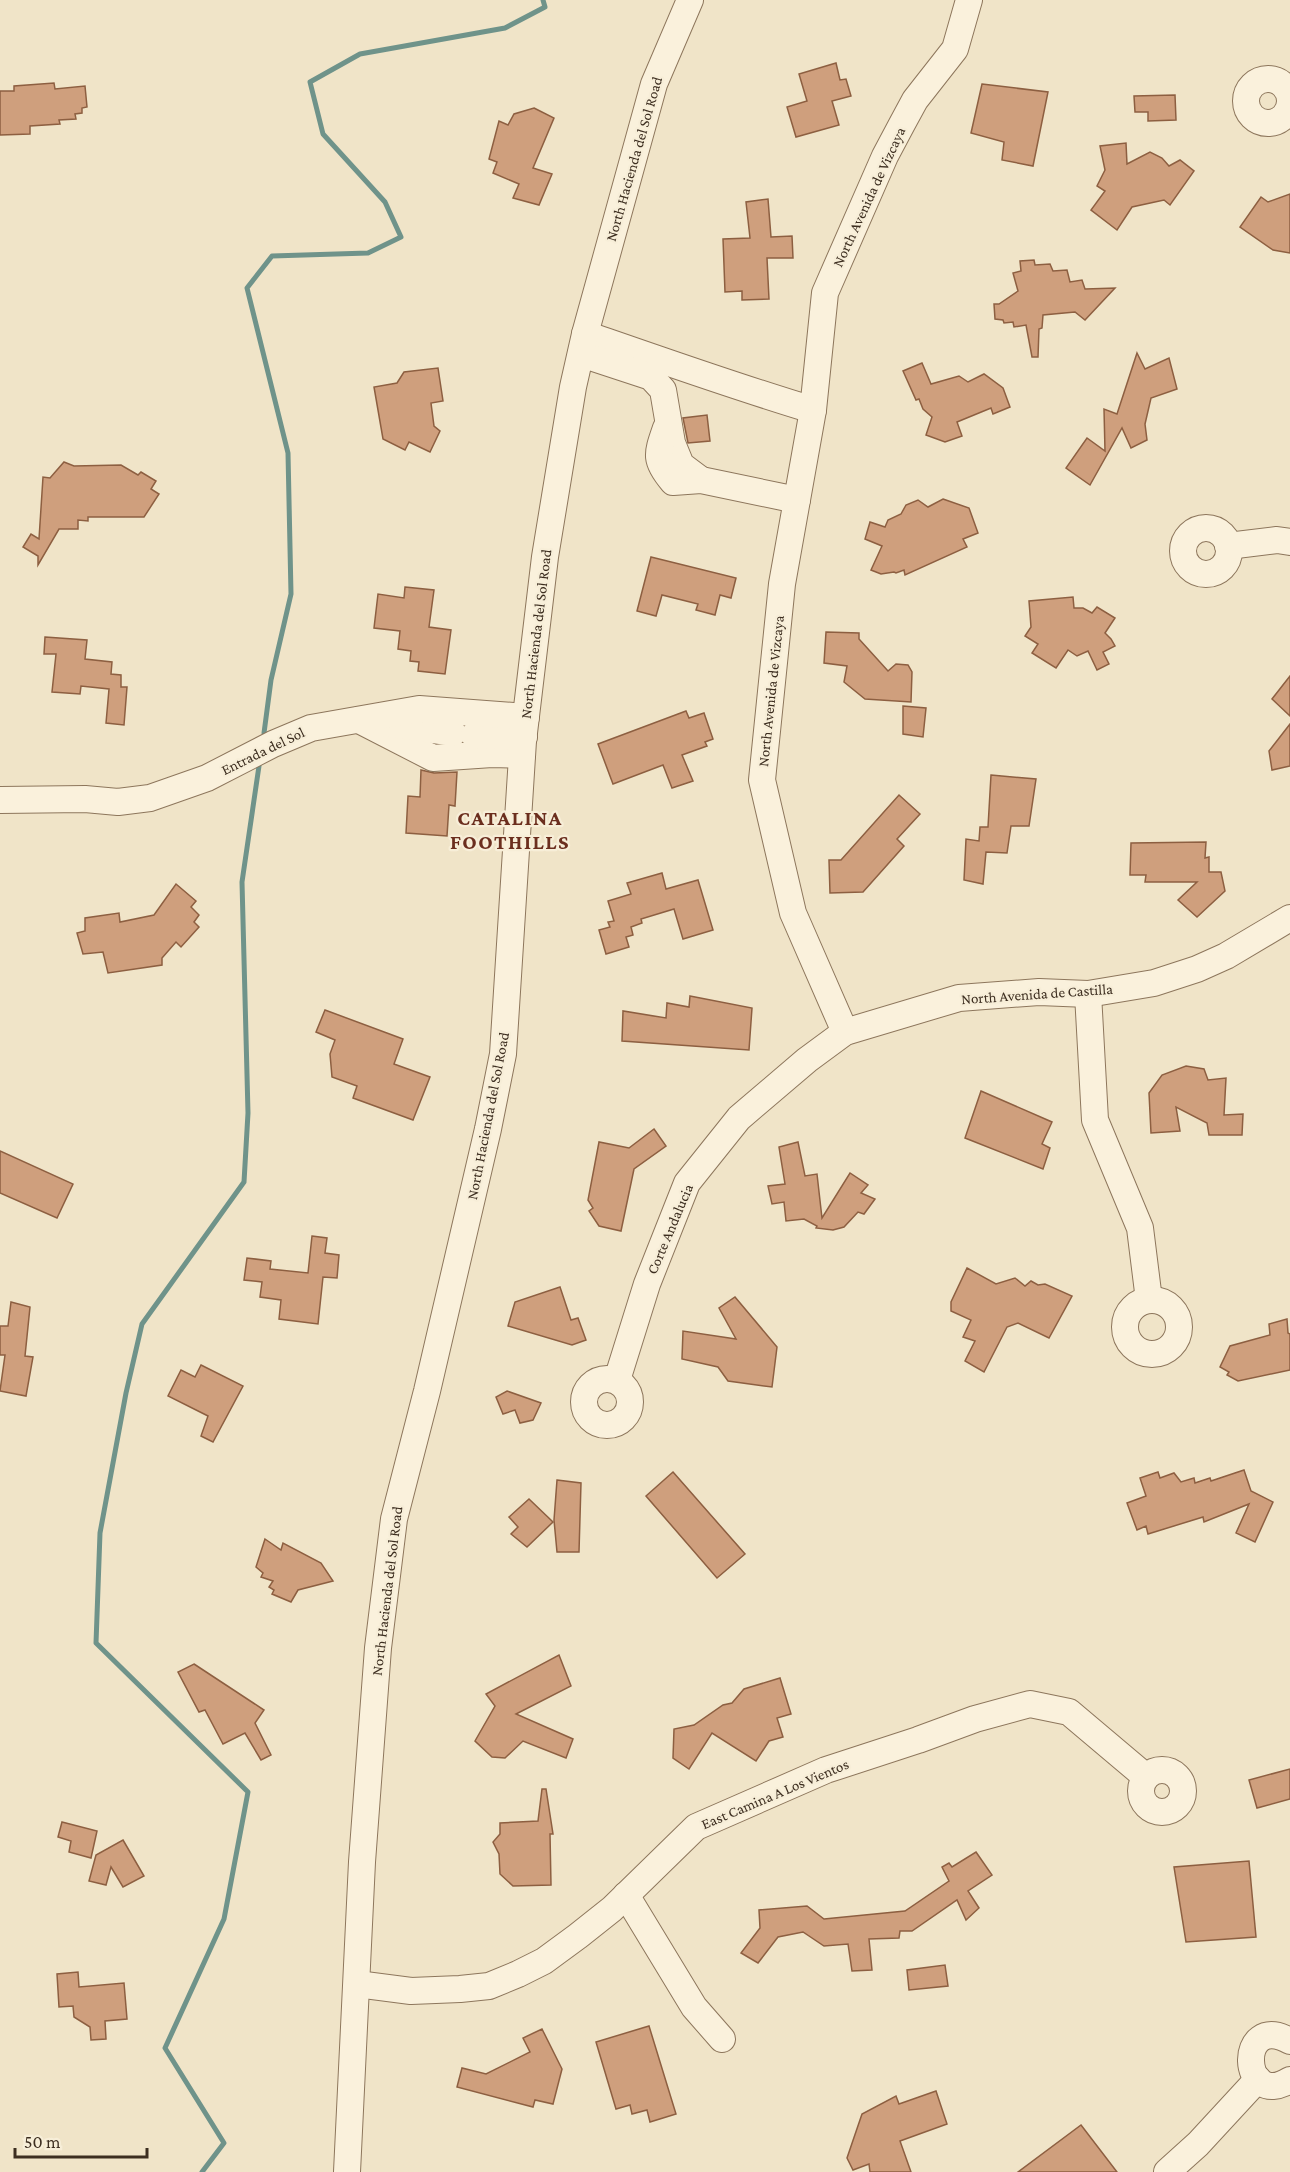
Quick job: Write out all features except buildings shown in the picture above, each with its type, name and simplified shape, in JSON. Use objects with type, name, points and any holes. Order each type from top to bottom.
[{"type":"street","name":"North Hacienda del Sol Road","points":[[347,2172],[362,1862],[378,1648],[394,1519],[430,1380],[503,1054],[524,736],[545,557],[573,387],[583,344],[654,84],[690,0]]},
{"type":"street","name":"North Avenida de Vizcaya","points":[[846,1032],[793,913],[762,780],[782,584],[813,410],[825,293],[885,156],[915,99],[955,49],[969,0]]},
{"type":"street","points":[[583,344],[683,367],[736,387],[813,410]]},
{"type":"street","points":[[583,344],[651,377],[663,390],[672,443],[681,465],[700,480],[797,501]]},
{"type":"street","points":[[663,390],[683,367]]},
{"type":"street","points":[[1228,546],[1277,540],[1290,542]]},
{"type":"street","name":"Entrada del Sol","points":[[0,800],[85,799],[118,802],[150,798],[207,778],[273,744],[311,728],[419,709],[524,736]]},
{"type":"street","points":[[358,720],[433,758],[492,754],[524,736]]},
{"type":"street","points":[[358,720],[463,734],[524,736]]},
{"type":"street","name":"North Avenida de Castilla","points":[[846,1032],[959,999],[1039,992],[1088,994],[1154,983],[1197,969],[1226,956],[1290,918]]},
{"type":"street","points":[[1088,994],[1095,1120],[1140,1228],[1149,1300]]},
{"type":"street","name":"Corte Andalucia","points":[[616,1380],[647,1284],[687,1183],[739,1118],[807,1060],[846,1032]]},
{"type":"street","name":"East Camina A Los Vientos","points":[[357,1984],[411,1991],[489,1986],[544,1960],[578,1936],[626,1895],[696,1827],[826,1770],[975,1719],[1030,1704],[1070,1712],[1146,1777]]},
{"type":"street","points":[[626,1895],[694,2007],[722,2038]]},
{"type":"street","points":[[1290,2040],[1276,2035],[1268,2036],[1255,2044],[1251,2051],[1250,2066],[1258,2079],[1271,2085],[1290,2080]]},
{"type":"street","points":[[1167,2172],[1198,2144],[1258,2079]]},
{"type":"waterway","points":[[264,733],[271,680],[291,594],[288,453],[247,288],[272,256],[368,253],[401,237],[385,202],[323,134],[310,82],[360,54],[505,28],[545,7],[543,0]]},
{"type":"waterway","points":[[202,2172],[224,2143],[165,2048],[224,1919],[248,1792],[96,1643],[100,1533],[126,1393],[142,1324],[244,1182],[248,1113],[242,882],[259,766]]},
{"type":"district","name":"CATALINA FOOTHILLS","points":[[510,830]]}]
